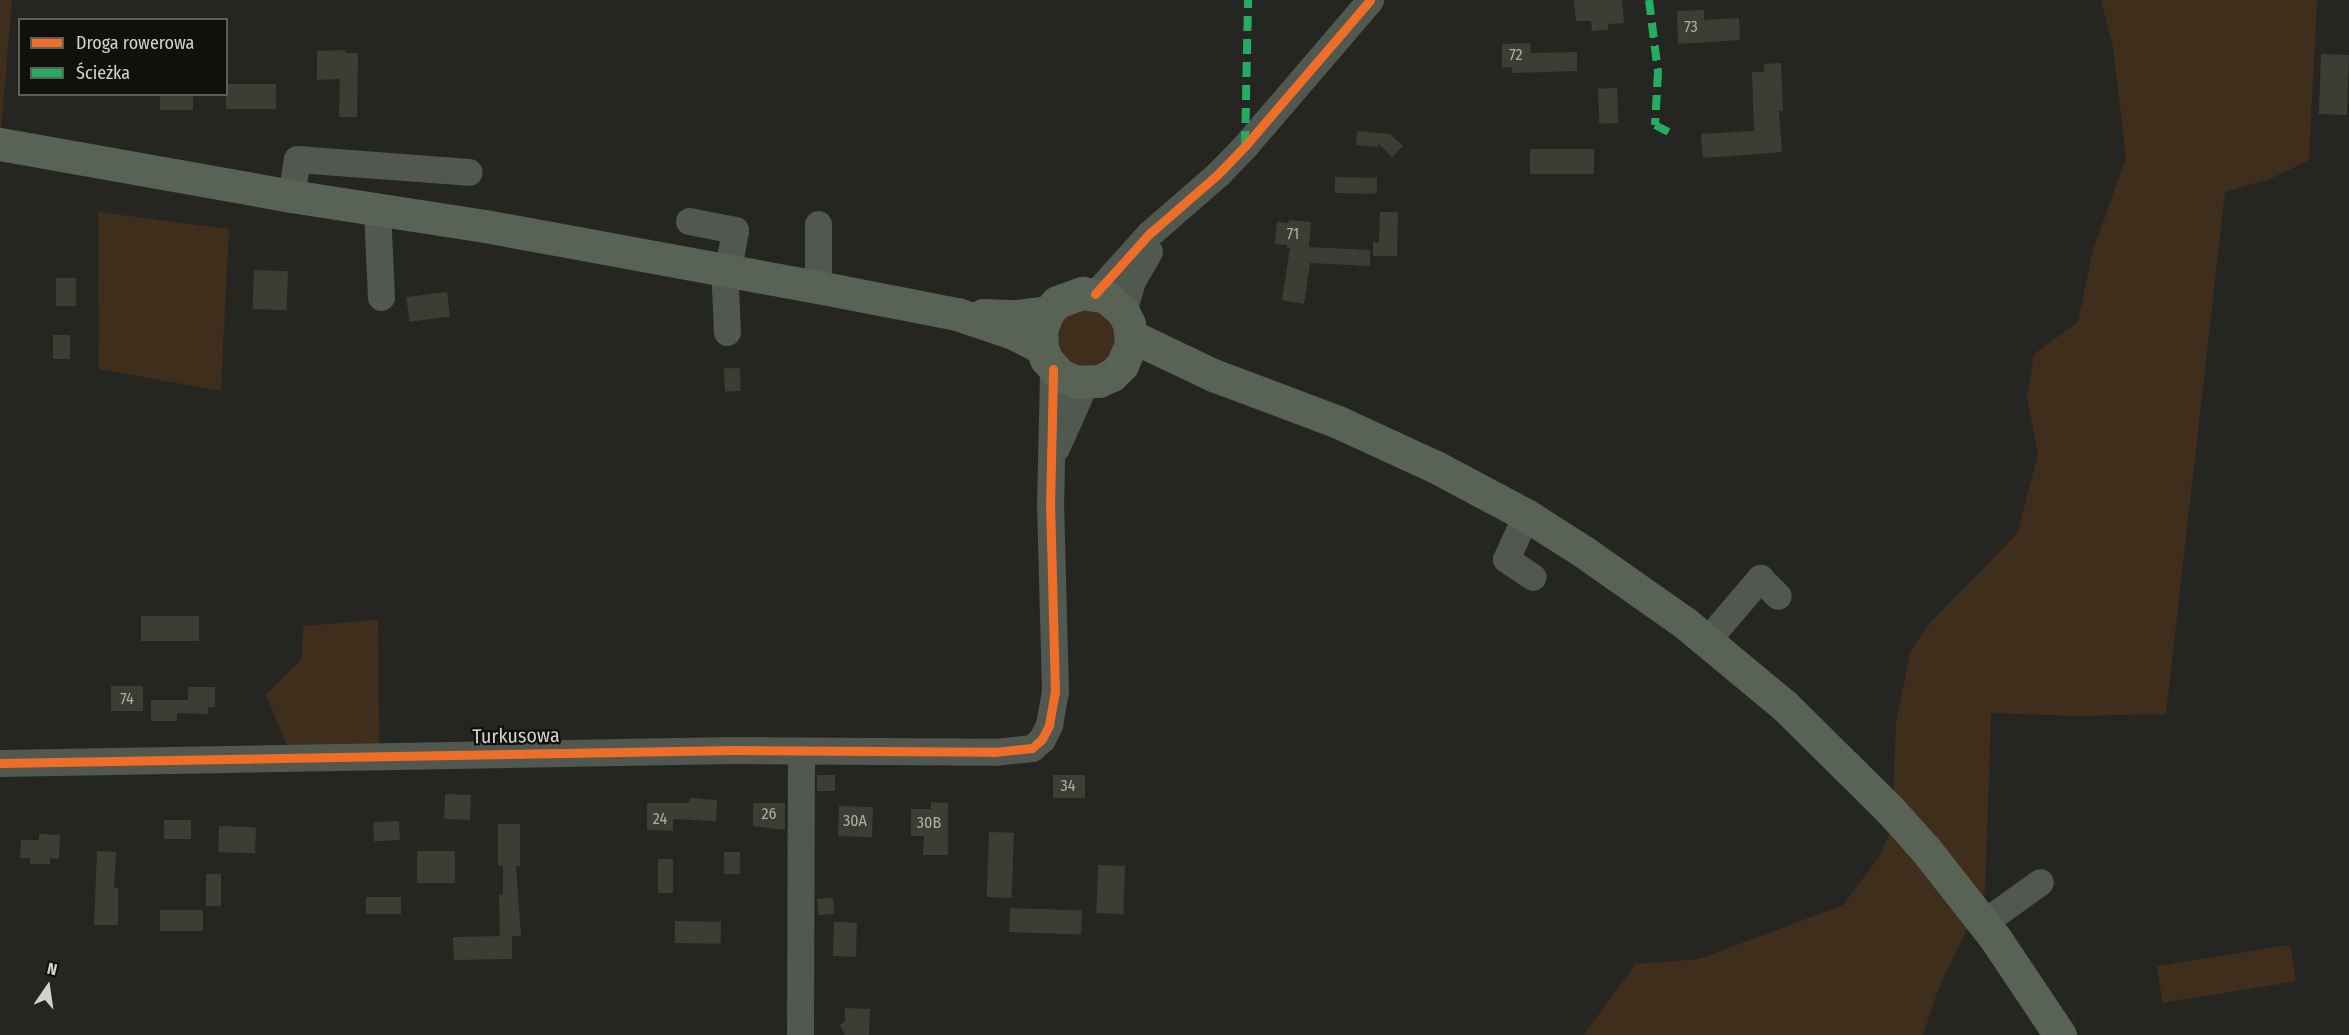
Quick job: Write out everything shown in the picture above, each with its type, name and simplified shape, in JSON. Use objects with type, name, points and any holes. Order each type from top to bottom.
[{"type":"main road","points":[[0,144],[728,270],[957,314],[1013,333],[1047,359],[1068,379],[1085,383],[1099,381],[1112,375],[1126,338],[1116,304],[1095,294],[1069,296],[1048,312],[1017,316],[957,314]]},
{"type":"main road","points":[[0,155],[102,163]]},
{"type":"main road","points":[[1047,359],[1041,330],[1048,312]]},
{"type":"main road","points":[[1126,338],[1378,440],[1526,515],[1638,588],[1757,681],[1836,754],[1926,850],[1983,923],[2060,1035]]},
{"type":"street","points":[[1095,294],[1149,234],[1179,209],[1245,146],[1370,0]]},
{"type":"street","points":[[291,196],[297,159],[469,172]]},
{"type":"street","points":[[1126,338],[1132,281],[1179,209]]},
{"type":"street","points":[[377,210],[381,297]]},
{"type":"street","points":[[689,221],[735,230],[725,287],[728,332]]},
{"type":"street","points":[[818,224],[818,287]]},
{"type":"street","points":[[1047,359],[1050,463]]},
{"type":"street","points":[[1050,463],[1085,383]]},
{"type":"street","name":"Turkusowa","points":[[0,763],[801,751],[994,752],[1032,748],[1042,739],[1049,724],[1055,692],[1050,463]]},
{"type":"street","points":[[1526,515],[1506,559],[1533,577]]},
{"type":"street","points":[[1707,640],[1760,578],[1778,596]]},
{"type":"street","points":[[800,1035],[801,751]]},
{"type":"street","points":[[1983,923],[2040,882]]},
{"type":"shaded area","points":[[0,0],[12,0],[1,130],[0,130]]},
{"type":"shaded area","points":[[2101,0],[2317,0],[2309,160],[2270,179],[2225,192],[2166,714],[2075,716],[1991,713],[1985,891],[1938,990],[1923,1035],[1584,1035],[1635,964],[1699,959],[1843,905],[1879,857],[1892,828],[1896,721],[1911,650],[1930,623],[2017,534],[2038,454],[2027,397],[2034,354],[2078,322],[2093,250],[2126,158],[2113,47]]},
{"type":"shaded area","points":[[98,212],[229,229],[221,391],[99,369]]},
{"type":"shaded area","points":[[1077,305],[1110,312],[1121,343],[1092,372],[1061,362],[1053,329]]},
{"type":"shaded area","points":[[378,620],[379,746],[287,746],[266,695],[302,659],[303,626]]},
{"type":"shaded area","points":[[2290,945],[2296,982],[2162,1003],[2157,966]]},
{"type":"building","points":[[1574,0],[1622,0],[1624,23],[1608,24],[1608,30],[1592,31],[1591,21],[1576,21]]},
{"type":"building","points":[[1704,10],[1704,20],[1739,18],[1740,40],[1678,44],[1677,11]]},
{"type":"building","points":[[1530,43],[1531,53],[1577,52],[1577,71],[1512,73],[1512,67],[1502,68],[1502,44]]},
{"type":"building","points":[[345,50],[345,53],[358,53],[357,117],[339,117],[340,79],[317,80],[317,51]]},
{"type":"building","points":[[2321,54],[2349,55],[2347,115],[2319,114]]},
{"type":"building","points":[[1781,63],[1783,111],[1779,111],[1782,152],[1703,158],[1701,134],[1754,131],[1752,72],[1764,72],[1764,64]]},
{"type":"building","points":[[228,84],[276,84],[276,109],[226,109]]},
{"type":"building","points":[[1617,88],[1618,123],[1599,124],[1598,89]]},
{"type":"building","points":[[160,96],[193,96],[193,110],[160,110]]},
{"type":"building","points":[[1357,131],[1390,134],[1403,146],[1392,157],[1378,143],[1378,147],[1356,145]]},
{"type":"building","points":[[1530,149],[1594,149],[1594,174],[1530,174]]},
{"type":"building","points":[[1335,177],[1377,178],[1377,194],[1335,193]]},
{"type":"building","points":[[1380,212],[1398,212],[1397,256],[1373,256],[1373,242],[1379,242]]},
{"type":"building","points":[[1289,220],[1311,222],[1309,247],[1370,250],[1370,266],[1310,263],[1304,304],[1282,300],[1290,248],[1287,248],[1287,245],[1275,244],[1277,222],[1289,223]]},
{"type":"building","points":[[254,270],[288,271],[287,310],[253,309]]},
{"type":"building","points":[[56,278],[76,278],[76,306],[56,306]]},
{"type":"building","points":[[447,292],[450,317],[409,322],[406,297]]},
{"type":"building","points":[[53,335],[70,335],[70,359],[53,359]]},
{"type":"building","points":[[740,368],[741,391],[725,392],[724,369]]},
{"type":"building","points":[[141,616],[199,616],[199,641],[141,641]]},
{"type":"building","points":[[111,686],[143,686],[143,711],[111,711]]},
{"type":"building","points":[[188,687],[215,687],[215,707],[208,707],[208,714],[177,713],[177,721],[151,721],[151,700],[188,700]]},
{"type":"building","points":[[817,775],[835,775],[835,791],[817,791]]},
{"type":"building","points":[[1053,775],[1085,775],[1085,798],[1053,798]]},
{"type":"building","points":[[445,794],[471,795],[470,820],[444,819]]},
{"type":"building","points":[[690,798],[717,800],[716,821],[673,819],[673,831],[647,830],[647,803],[689,803]]},
{"type":"building","points":[[931,802],[948,803],[948,855],[923,855],[924,836],[911,836],[911,809],[931,809]]},
{"type":"building","points":[[753,803],[785,803],[785,830],[753,826]]},
{"type":"building","points":[[839,806],[873,807],[872,837],[838,836]]},
{"type":"building","points":[[164,820],[191,820],[191,839],[164,839]]},
{"type":"building","points":[[399,821],[400,840],[374,841],[373,822]]},
{"type":"building","points":[[498,824],[520,824],[520,866],[516,866],[521,936],[512,936],[512,959],[454,960],[453,937],[508,936],[500,936],[499,895],[503,895],[503,866],[498,866]]},
{"type":"building","points":[[219,826],[256,827],[255,853],[218,852]]},
{"type":"building","points":[[989,832],[1014,833],[1012,898],[987,897]]},
{"type":"building","points":[[39,834],[60,835],[59,859],[50,858],[50,864],[30,864],[30,858],[20,858],[21,840],[39,840]]},
{"type":"building","points":[[97,851],[116,852],[114,888],[118,888],[118,925],[94,925]]},
{"type":"building","points":[[417,851],[455,851],[455,883],[417,883]]},
{"type":"building","points":[[724,852],[740,852],[740,874],[724,874]]},
{"type":"building","points":[[658,859],[673,859],[673,893],[658,893]]},
{"type":"building","points":[[1098,865],[1125,866],[1123,914],[1096,913]]},
{"type":"building","points":[[206,874],[221,874],[221,906],[206,906]]},
{"type":"building","points":[[366,897],[401,897],[401,914],[366,914]]},
{"type":"building","points":[[833,898],[834,914],[818,915],[817,899]]},
{"type":"building","points":[[1010,908],[1082,911],[1081,934],[1009,932]]},
{"type":"building","points":[[160,910],[203,910],[203,931],[160,931]]},
{"type":"building","points":[[675,921],[721,922],[721,944],[675,943]]},
{"type":"building","points":[[834,922],[857,923],[856,957],[833,956]]},
{"type":"building","points":[[845,1008],[870,1009],[869,1035],[845,1035],[840,1025],[845,1021]]},
{"type":"marked path","points":[[1245,146],[1248,0]]},
{"type":"marked path","points":[[1649,0],[1658,72],[1655,125],[1669,132]]},
{"type":"cycle path","points":[[1095,294],[1149,234],[1218,174],[1245,146],[1370,0]]},
{"type":"cycle path","points":[[0,763],[733,750],[994,752],[1032,748],[1042,739],[1049,725],[1055,692],[1050,506],[1053,369]]}]
